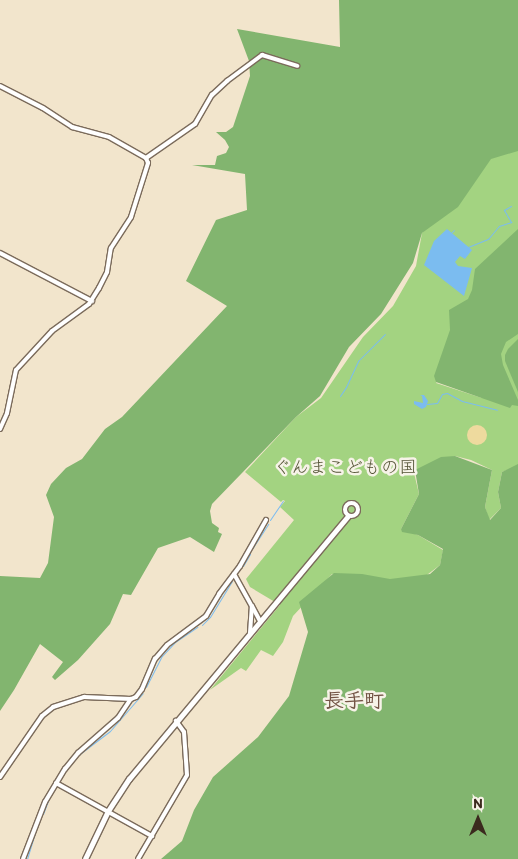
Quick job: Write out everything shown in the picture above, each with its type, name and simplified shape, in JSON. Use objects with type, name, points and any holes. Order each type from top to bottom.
[{"type":"street","points":[[146,158],[195,124],[212,95],[227,81],[262,55],[297,66]]},
{"type":"street","points":[[0,86],[43,108],[72,127],[109,136],[146,158],[148,163],[131,217],[112,248],[107,272],[92,301],[52,331],[16,370],[9,406],[1,422],[0,429]]},
{"type":"street","points":[[0,253],[92,301]]},
{"type":"street","points":[[85,859],[108,811],[129,779],[348,516]]},
{"type":"street","points":[[23,859],[33,828],[56,783],[78,753],[118,718],[131,699],[142,689],[159,654],[169,642],[206,616],[266,520]]},
{"type":"street","points":[[234,574],[260,621]]},
{"type":"street","points":[[250,633],[252,606]]},
{"type":"street","points":[[0,777],[42,716],[53,707],[84,697],[131,699]]},
{"type":"street","points":[[138,859],[186,775],[184,732],[176,721]]},
{"type":"street","points":[[56,783],[152,836]]},
{"type":"green space","points":[[339,0],[518,0],[518,151],[491,159],[458,207],[422,233],[413,263],[381,314],[349,347],[320,396],[296,417],[212,504],[210,511],[212,523],[219,528],[218,532],[222,534],[214,552],[190,537],[158,548],[131,595],[123,594],[110,624],[78,660],[55,680],[52,677],[63,662],[40,644],[0,711],[0,576],[40,578],[48,563],[54,517],[46,495],[51,484],[66,468],[82,459],[105,429],[122,417],[227,306],[186,281],[216,220],[247,210],[245,174],[192,165],[215,165],[217,156],[226,153],[229,147],[225,140],[216,132],[226,132],[233,127],[250,76],[249,61],[237,29],[340,47]]},
{"type":"green space","name":"ぐんまこどもの国","points":[[518,138],[518,246],[436,383],[482,398],[497,359],[499,345],[518,331],[518,466],[502,472],[498,492],[501,508],[489,520],[485,507],[492,470],[471,460],[455,456],[414,473],[419,494],[401,529],[418,535],[443,550],[440,565],[415,584],[332,574],[293,616],[283,642],[273,656],[261,650],[246,671],[241,668],[210,690],[280,605],[250,587],[246,579],[294,520],[280,507],[285,501],[281,502],[245,472],[296,417],[321,398],[363,337],[393,306],[416,266],[422,233],[491,146]]},
{"type":"green space","points":[[518,229],[518,334],[506,342],[501,354],[503,365],[518,400],[518,406],[512,405],[510,408],[436,382],[434,376],[450,330],[449,310],[468,299],[472,290],[475,269]]},
{"type":"green space","points":[[518,339],[518,392],[505,361],[505,355]]},
{"type":"green space","points":[[455,456],[492,470],[485,507],[490,520],[501,508],[498,492],[502,472],[518,464],[518,859],[161,859],[182,841],[194,810],[213,777],[258,737],[289,696],[308,632],[299,602],[334,573],[362,574],[390,579],[430,574],[440,565],[443,549],[418,535],[402,532],[401,529],[419,494],[415,470],[441,457]]},
{"type":"sand","points":[[477,425],[484,428],[487,435],[484,442],[477,445],[470,442],[467,435],[470,428]]},
{"type":"water","points":[[447,229],[472,250],[465,259],[460,256],[455,262],[458,266],[472,268],[464,296],[424,265],[434,241]]},
{"type":"water","points":[[420,395],[424,395],[428,401],[426,407],[422,409],[414,404],[414,401],[423,403],[422,396]]},
{"type":"waterway","points":[[468,247],[488,239],[499,226],[511,222],[504,210],[511,206]]},
{"type":"waterway","points":[[451,233],[454,230]]},
{"type":"waterway","points":[[340,396],[358,361],[385,334]]},
{"type":"waterway","points":[[427,404],[437,403],[442,394],[447,393],[462,401],[497,410]]},
{"type":"waterway","points":[[270,520],[283,501]]},
{"type":"waterway","points":[[252,549],[268,524]]},
{"type":"waterway","points":[[243,566],[250,554]]},
{"type":"waterway","points":[[202,625],[210,617],[232,581]]},
{"type":"waterway","points":[[146,687],[162,656],[175,642],[197,627]]},
{"type":"waterway","points":[[77,756],[110,731],[143,693]]},
{"type":"waterway","points":[[43,814],[48,801]]},
{"type":"waterway","points":[[27,859],[38,824]]},
{"type":"district","name":"長手町","points":[[354,700]]}]
